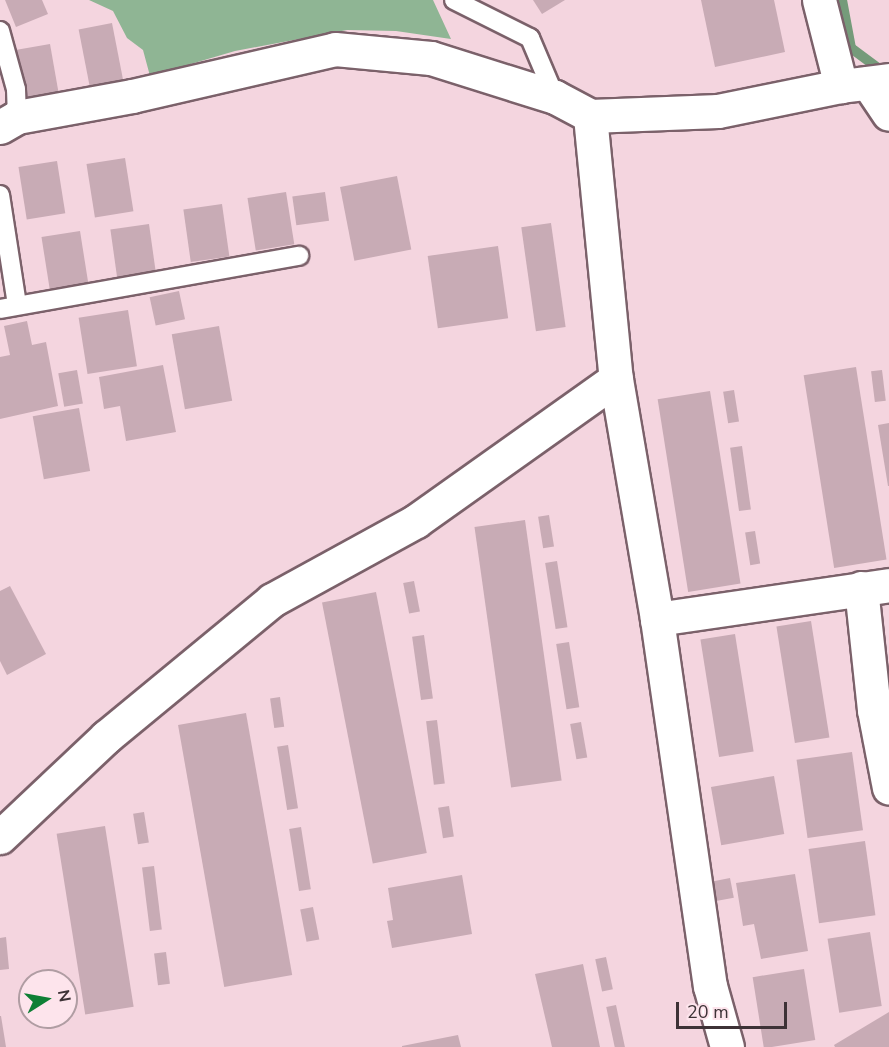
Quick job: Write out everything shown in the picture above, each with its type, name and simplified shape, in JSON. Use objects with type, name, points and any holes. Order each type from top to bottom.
[{"type":"street","points":[[819,0],[889,114]]},
{"type":"street","points":[[8,122],[335,49],[431,58],[555,97],[590,116],[718,111],[870,83]]},
{"type":"street","points":[[590,116],[616,379],[657,619],[710,986],[727,1047]]},
{"type":"street","points":[[0,837],[106,737],[272,600],[416,521],[616,379]]},
{"type":"street","points":[[657,619],[875,587],[874,710],[889,788]]},
{"type":"lane","points":[[454,0],[530,38],[555,97]]},
{"type":"lane","points":[[0,31],[16,89],[8,122]]},
{"type":"lane","points":[[0,195],[8,307],[33,306],[299,256]]},
{"type":"green space","points":[[89,0],[433,0],[451,39],[396,31],[347,30],[235,51],[150,76],[143,50],[127,38],[113,11]]},
{"type":"building","points":[[5,0],[42,0],[48,14],[16,27]]},
{"type":"building","points":[[533,0],[565,0],[542,14]]},
{"type":"building","points":[[701,0],[774,0],[785,52],[715,67]]},
{"type":"building","points":[[112,23],[124,84],[90,90],[79,29]]},
{"type":"building","points":[[50,44],[60,99],[25,105],[16,50]]},
{"type":"building","points":[[125,158],[133,211],[95,217],[86,164]]},
{"type":"building","points":[[57,161],[65,213],[27,219],[18,167]]},
{"type":"building","points":[[397,176],[411,250],[354,261],[340,187]]},
{"type":"building","points":[[286,192],[294,244],[256,250],[247,198]]},
{"type":"building","points":[[325,192],[329,221],[296,225],[292,197]]},
{"type":"building","points":[[222,204],[229,256],[191,262],[183,209]]},
{"type":"building","points":[[551,223],[566,327],[536,331],[521,227]]},
{"type":"building","points":[[149,224],[156,276],[118,282],[110,229]]},
{"type":"building","points":[[80,231],[88,284],[50,290],[41,237]]},
{"type":"building","points":[[498,246],[508,318],[438,328],[428,256]]},
{"type":"building","points":[[179,291],[185,319],[156,326],[150,297]]},
{"type":"building","points":[[128,310],[137,366],[88,374],[79,318]]},
{"type":"building","points":[[27,321],[32,345],[46,342],[58,406],[0,419],[0,357],[10,355],[4,326]]},
{"type":"building","points":[[219,326],[232,401],[185,409],[172,334]]},
{"type":"building","points":[[163,365],[176,432],[126,441],[120,406],[104,409],[99,377]]},
{"type":"building","points":[[856,367],[887,560],[834,568],[804,375]]},
{"type":"building","points":[[77,370],[83,403],[64,407],[58,373]]},
{"type":"building","points":[[882,370],[886,401],[875,402],[871,371]]},
{"type":"building","points":[[734,390],[739,422],[728,423],[723,392]]},
{"type":"building","points":[[710,391],[741,584],[688,592],[658,399]]},
{"type":"building","points":[[79,408],[90,471],[44,479],[33,416]]},
{"type":"building","points":[[889,423],[889,486],[888,486],[878,425]]},
{"type":"building","points":[[742,446],[751,509],[739,511],[730,448]]},
{"type":"building","points":[[549,515],[554,547],[543,548],[538,517]]},
{"type":"building","points":[[525,520],[562,780],[511,788],[474,527]]},
{"type":"building","points":[[755,531],[760,564],[750,565],[745,533]]},
{"type":"building","points":[[557,561],[567,627],[556,629],[545,563]]},
{"type":"building","points":[[414,581],[420,611],[409,614],[403,583]]},
{"type":"building","points":[[10,586],[46,654],[7,675],[0,661],[0,591]]},
{"type":"building","points":[[376,592],[427,853],[373,864],[322,602]]},
{"type":"building","points":[[811,621],[829,738],[795,743],[776,626]]},
{"type":"building","points":[[735,634],[754,752],[719,757],[700,639]]},
{"type":"building","points":[[424,635],[433,698],[421,700],[412,637]]},
{"type":"building","points":[[569,642],[579,707],[566,709],[556,644]]},
{"type":"building","points":[[280,697],[284,727],[274,728],[270,698]]},
{"type":"building","points":[[246,713],[292,975],[224,987],[178,725]]},
{"type":"building","points":[[437,720],[445,784],[434,785],[426,721]]},
{"type":"building","points":[[581,722],[587,757],[576,759],[570,724]]},
{"type":"building","points":[[288,745],[298,808],[287,810],[277,747]]},
{"type":"building","points":[[852,752],[863,830],[808,838],[797,760]]},
{"type":"building","points":[[774,776],[784,834],[721,845],[711,787]]},
{"type":"building","points":[[449,806],[454,837],[443,838],[438,808]]},
{"type":"building","points":[[144,812],[149,843],[138,844],[133,814]]},
{"type":"building","points":[[105,826],[134,1007],[85,1014],[57,834]]},
{"type":"building","points":[[301,827],[311,889],[299,891],[289,829]]},
{"type":"building","points":[[865,841],[875,915],[819,923],[809,849]]},
{"type":"building","points":[[154,866],[162,930],[150,931],[142,867]]},
{"type":"building","points":[[795,874],[808,951],[761,959],[754,924],[743,926],[736,883]]},
{"type":"building","points":[[462,875],[472,934],[392,948],[387,921],[393,920],[388,888]]},
{"type":"building","points":[[730,878],[734,898],[716,901],[712,881]]},
{"type":"building","points":[[313,907],[319,939],[307,942],[300,909]]},
{"type":"building","points":[[870,932],[882,1006],[839,1013],[828,939]]},
{"type":"building","points":[[6,937],[9,969],[0,970],[0,938]]},
{"type":"building","points":[[166,952],[170,984],[158,985],[154,953]]},
{"type":"building","points":[[606,957],[613,989],[602,992],[595,959]]},
{"type":"building","points":[[583,964],[600,1047],[552,1047],[535,974]]},
{"type":"building","points":[[804,969],[815,1040],[764,1047],[753,977]]},
{"type":"building","points":[[616,1005],[625,1047],[615,1047],[606,1007]]},
{"type":"building","points":[[889,1012],[889,1047],[835,1047],[834,1045]]},
{"type":"building","points":[[1,1016],[6,1047],[0,1047]]},
{"type":"building","points":[[458,1035],[461,1047],[402,1047],[402,1046]]},
{"type":"waterway","points":[[842,0],[851,48],[886,74]]}]
